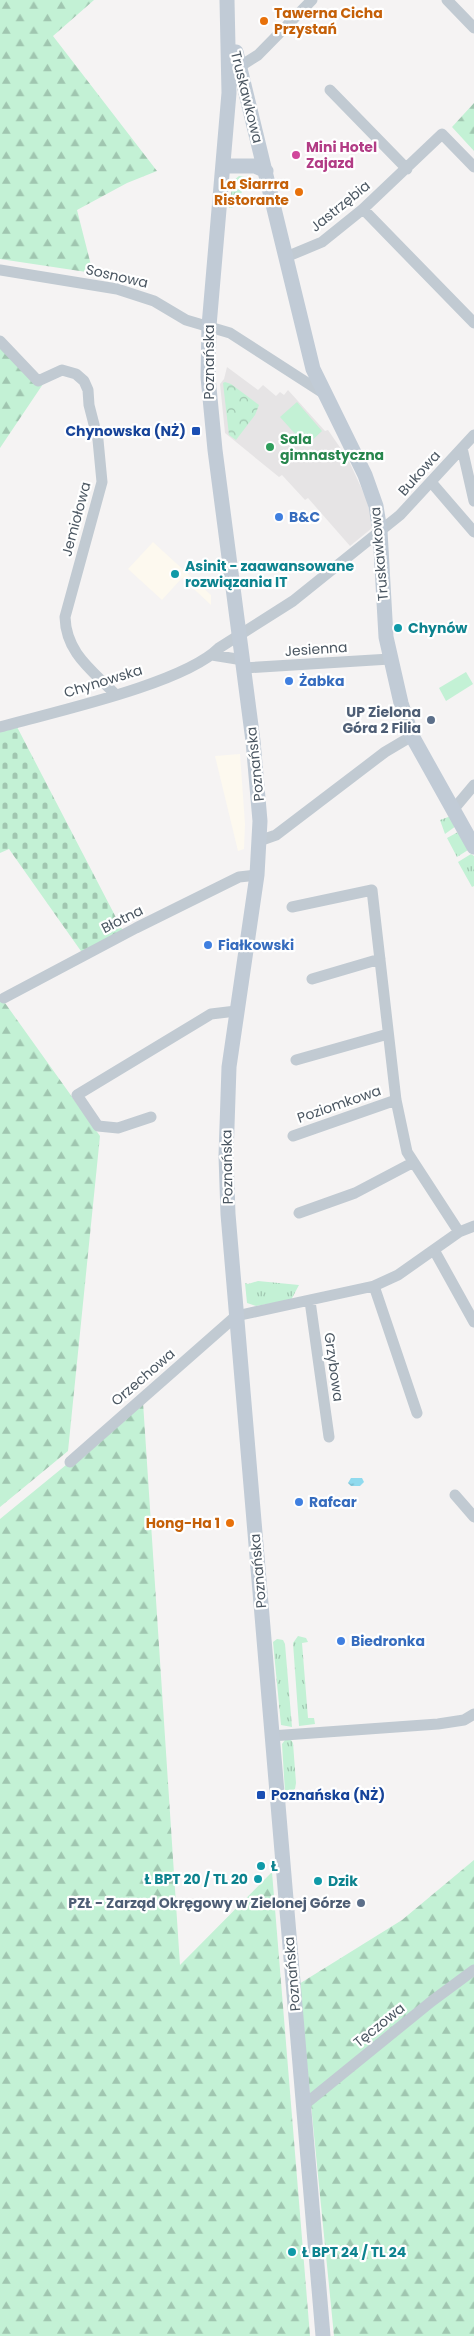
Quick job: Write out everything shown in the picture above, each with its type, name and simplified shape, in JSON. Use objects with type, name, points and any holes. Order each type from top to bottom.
[{"type":"street","name":"Poznańska","points":[[227,0],[229,22],[229,93],[207,360],[210,407],[257,779],[259,841],[257,875],[236,1011],[227,1099],[226,1156],[236,1316],[323,2336]]},
{"type":"street","points":[[239,67],[258,55],[312,0]]},
{"type":"street","points":[[447,0],[474,28]]},
{"type":"street","name":"Truskawkowa","points":[[229,22],[313,369],[371,490],[376,506],[380,531],[386,637],[390,659],[412,736],[474,847]]},
{"type":"street","points":[[330,90],[407,169]]},
{"type":"street","name":"Jastrzębia","points":[[286,257],[322,242],[364,209],[442,134],[474,167]]},
{"type":"street","name":"Truskawkowa","points":[[224,166],[247,165],[266,171]]},
{"type":"street","points":[[364,209],[474,323]]},
{"type":"street","name":"Sosnowa","points":[[0,270],[117,289],[154,301],[186,320],[230,333],[323,393]]},
{"type":"street","name":"Jemiołowa","points":[[0,341],[38,381],[62,370],[76,374],[84,381],[88,390],[89,405],[102,464],[102,482],[65,617],[65,631],[71,647],[77,656],[116,694]]},
{"type":"street","name":"Bukowa","points":[[239,635],[293,601],[405,512],[474,435]]},
{"type":"street","points":[[462,448],[474,500]]},
{"type":"street","points":[[431,482],[474,532]]},
{"type":"street","name":"Chynowska","points":[[0,727],[159,680],[212,655],[239,635]]},
{"type":"street","points":[[212,655],[243,664]]},
{"type":"street","name":"Jesienna","points":[[243,664],[390,659]]},
{"type":"street","points":[[259,841],[276,835],[385,752],[412,736]]},
{"type":"street","points":[[453,810],[474,785]]},
{"type":"street","name":"Błotna","points":[[4,998],[136,928],[234,880],[257,875]]},
{"type":"street","name":"Poziomkowa","points":[[292,907],[372,890],[396,1100],[407,1152],[412,1163],[459,1232]]},
{"type":"street","points":[[312,978],[380,959]]},
{"type":"street","points":[[151,1117],[118,1128],[98,1126],[78,1095],[211,1014],[236,1011]]},
{"type":"street","points":[[296,1060],[388,1034]]},
{"type":"street","name":"Poziomkowa","points":[[293,1136],[396,1100]]},
{"type":"street","points":[[299,1213],[355,1193],[412,1163]]},
{"type":"street","points":[[236,1316],[374,1286],[398,1274],[459,1232],[474,1226]]},
{"type":"street","points":[[434,1250],[474,1322]]},
{"type":"street","points":[[374,1286],[417,1412]]},
{"type":"street","name":"Grzybowa","points":[[310,1301],[328,1437]]},
{"type":"street","name":"Orzechowa","points":[[70,1462],[236,1316]]},
{"type":"street","points":[[456,1495],[474,1517]]},
{"type":"street","points":[[272,1736],[438,1724],[464,1720],[474,1714]]},
{"type":"street","name":"Tęczowa","points":[[304,2105],[432,2001],[474,1970]]},
{"type":"shaded area","points":[[227,367],[258,390],[263,385],[276,396],[280,392],[284,395],[288,390],[325,431],[328,430],[348,459],[366,498],[373,524],[372,528],[350,546],[308,498],[305,500],[282,475],[279,477],[225,433],[220,384],[224,379]]},
{"type":"shaded area","name":"Asinit - zaawansowane rozwiązania IT","points":[[153,542],[211,595],[211,605],[182,578],[162,600],[128,569]]},
{"type":"shaded area","points":[[240,754],[245,824],[244,849],[238,851],[215,756]]},
{"type":"green space","points":[[0,0],[94,0],[53,36],[157,171],[127,183],[77,210],[93,273],[0,259]]},
{"type":"green space","points":[[474,103],[474,151],[452,127]]},
{"type":"green space","points":[[239,176],[245,177],[257,185],[240,178],[234,185],[242,192],[232,208],[229,208],[233,181]]},
{"type":"green space","points":[[0,341],[43,384],[0,448]]},
{"type":"green space","points":[[223,383],[231,384],[259,405],[255,415],[236,440],[229,435]]},
{"type":"green space","points":[[297,402],[322,431],[306,446],[280,417]]},
{"type":"green space","points":[[466,672],[473,684],[446,701],[439,688]]},
{"type":"green space","points":[[16,725],[123,931],[83,954],[9,849],[0,853],[0,730]]},
{"type":"green space","points":[[451,816],[456,826],[445,834],[440,820]]},
{"type":"green space","points":[[458,832],[468,850],[457,857],[447,838]]},
{"type":"green space","points":[[471,854],[474,856],[474,886],[472,887],[458,862]]},
{"type":"green space","points":[[0,996],[100,1136],[68,1451],[0,1507]]},
{"type":"green space","points":[[258,1281],[299,1285],[291,1300],[256,1306],[247,1303],[245,1283]]},
{"type":"green space","points":[[143,1402],[180,1965],[272,1872],[310,2336],[0,2336],[0,1519]]},
{"type":"green space","points":[[298,1636],[306,1638],[308,1642],[302,1643],[308,1718],[314,1718],[315,1724],[299,1726],[293,1643]]},
{"type":"green space","points":[[277,1639],[283,1640],[285,1644],[292,1727],[281,1725],[273,1642]]},
{"type":"green space","points":[[285,1740],[291,1740],[293,1743],[296,1783],[295,1789],[289,1793],[285,1792],[282,1744]]},
{"type":"green space","points":[[474,1860],[474,2336],[334,2336],[299,1984],[402,1920]]},
{"type":"water","points":[[351,1478],[362,1478],[364,1482],[360,1486],[351,1486],[348,1483]]},
{"type":"place","name":"Tawerna Cicha Przystań","points":[[264,21]]},
{"type":"place","name":"Mini Hotel Zajazd","points":[[296,155]]},
{"type":"place","name":"La Siarrra Ristorante","points":[[299,192]]},
{"type":"place","name":"Chynowska (NŻ)","points":[[196,431]]},
{"type":"place","name":"Sala gimnastyczna","points":[[270,447]]},
{"type":"place","name":"B&C","points":[[279,517]]},
{"type":"place","name":"Asinit - zaawansowane rozwiązania IT","points":[[175,574]]},
{"type":"place","name":"Chynów","points":[[398,628]]},
{"type":"place","name":"Żabka","points":[[289,681]]},
{"type":"place","name":"UP Zielona Góra 2 Filia","points":[[431,720]]},
{"type":"place","name":"Fiałkowski","points":[[208,945]]},
{"type":"place","name":"Rafcar","points":[[299,1502]]},
{"type":"place","name":"Hong-Ha 1","points":[[230,1523]]},
{"type":"place","name":"Biedronka","points":[[341,1641]]},
{"type":"place","name":"Poznańska (NŻ)","points":[[261,1795]]},
{"type":"place","name":"Ł","points":[[261,1866]]},
{"type":"place","name":"Ł BPT 20 / TL 20","points":[[258,1879]]},
{"type":"place","name":"Dzik","points":[[318,1881]]},
{"type":"place","name":"PZŁ - Zarząd Okręgowy w Zielonej Górze","points":[[361,1903]]},
{"type":"place","name":"Ł BPT 24 / TL 24","points":[[292,2252]]}]
